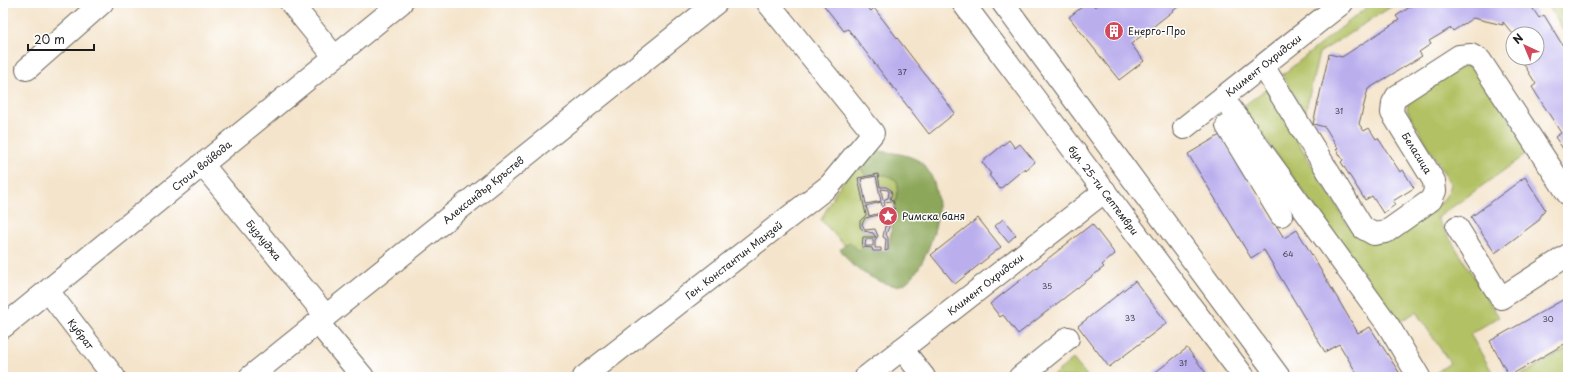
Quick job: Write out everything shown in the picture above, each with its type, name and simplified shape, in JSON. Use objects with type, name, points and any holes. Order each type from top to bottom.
[{"type":"street","points":[[27,69],[102,3]]},
{"type":"street","points":[[290,3],[334,56]]},
{"type":"street","name":"Стоил войвода","points":[[3,328],[334,56],[401,3]]},
{"type":"street","name":"Александър Кръстев","points":[[250,377],[716,3]]},
{"type":"street","name":"Ген. Константин Манзей","points":[[584,377],[830,185],[873,133],[768,3]]},
{"type":"street","name":"бул. 25-ти Септември","points":[[963,3],[1244,377]]},
{"type":"street","points":[[1003,3],[1279,377]]},
{"type":"street","name":"Климент Охридски","points":[[1184,128],[1342,3]]},
{"type":"street","name":"Беласица","points":[[1263,66],[1363,228],[1374,234],[1386,232],[1418,210],[1431,200],[1435,191],[1434,181],[1392,113],[1393,103],[1397,96],[1459,56],[1471,55],[1480,60],[1568,194]]},
{"type":"street","points":[[1219,101],[1281,215]]},
{"type":"street","points":[[1219,101],[1388,326],[1419,377]]},
{"type":"street","name":"Бузлуджа","points":[[202,164],[322,320],[363,377]]},
{"type":"street","name":"Климент Охридски","points":[[866,377],[1104,191]]},
{"type":"street","points":[[1457,227],[1501,298],[1568,255]]},
{"type":"street","name":"Кубрат","points":[[48,291],[114,377]]},
{"type":"street","points":[[1020,377],[1068,338]]},
{"type":"street","points":[[902,349],[924,377]]},
{"type":"green space","points":[[1372,3],[1397,3],[1319,53],[1305,114],[1282,75]]},
{"type":"green space","points":[[1547,3],[1568,3],[1568,38]]},
{"type":"green space","points":[[1469,66],[1476,70],[1531,151],[1437,218],[1499,317],[1470,334],[1495,377],[1430,377],[1450,363],[1416,312],[1399,322],[1242,107],[1266,89],[1348,225],[1358,236],[1441,203],[1448,193],[1451,185],[1407,110],[1408,103],[1415,96],[1462,67]]},
{"type":"green space","points":[[880,151],[905,155],[919,161],[924,165],[933,180],[938,205],[936,225],[928,250],[922,262],[909,280],[896,286],[882,282],[861,271],[851,264],[840,249],[850,242],[859,251],[862,247],[872,248],[873,251],[888,250],[898,187],[897,181],[882,175],[866,176],[860,167],[855,166],[861,153]]},
{"type":"green space","points":[[855,166],[860,167],[866,176],[858,179],[866,215],[860,221],[860,227],[864,231],[873,233],[876,237],[863,237],[862,247],[859,251],[850,243],[844,245],[821,220],[836,191]]},
{"type":"green space","points":[[878,174],[889,175],[897,180],[898,187],[895,209],[893,200],[890,199],[892,194],[891,190],[886,187],[880,187]]},
{"type":"green space","points":[[1568,348],[1568,377],[1518,377]]},
{"type":"green space","points":[[1073,359],[1088,377],[1051,377]]},
{"type":"building","points":[[822,3],[864,3],[871,11],[874,8],[955,113],[929,134],[848,29],[844,31]]},
{"type":"building","name":"Енерго-Про","points":[[1087,3],[1091,3],[1095,7],[1103,3],[1183,3],[1131,44],[1144,61],[1119,80],[1069,17]]},
{"type":"building","points":[[1416,3],[1533,3],[1535,7],[1533,9],[1539,18],[1544,15],[1568,54],[1568,156],[1555,137],[1561,133],[1532,87],[1536,84],[1525,66],[1545,66],[1545,26],[1506,26],[1503,22],[1503,25],[1473,18],[1453,31],[1451,28],[1429,41],[1431,44],[1419,52],[1422,56],[1368,89],[1359,124],[1364,131],[1369,128],[1376,139],[1378,138],[1400,172],[1403,170],[1414,188],[1393,201],[1395,205],[1383,213],[1372,196],[1365,200],[1341,162],[1343,160],[1336,149],[1338,148],[1325,127],[1313,124],[1329,54],[1342,57],[1399,20],[1396,16]]},
{"type":"building","points":[[1220,135],[1284,238],[1297,230],[1358,333],[1370,327],[1402,377],[1359,377],[1339,344],[1325,352],[1264,250],[1251,258],[1188,154]]},
{"type":"building","points":[[1009,140],[1015,148],[1020,144],[1035,162],[1026,170],[1025,168],[1000,189],[989,175],[991,174],[982,162]]},
{"type":"building","points":[[878,174],[880,187],[886,187],[891,190],[892,194],[890,199],[893,200],[894,204],[892,201],[884,202],[886,210],[895,209],[886,211],[889,227],[886,234],[888,238],[888,250],[885,251],[886,239],[883,237],[885,226],[887,226],[884,214],[865,218],[862,224],[865,230],[875,229],[878,236],[875,240],[875,248],[881,248],[881,251],[873,251],[872,248],[862,247],[863,237],[876,237],[873,233],[864,231],[860,227],[860,221],[866,215],[858,178]],"holes":[[[876,176],[881,201],[866,204],[861,179]],[[881,189],[888,190],[889,192],[888,198],[883,200]],[[881,202],[884,212],[869,216],[866,206]],[[866,239],[873,239],[873,246],[865,246]]]},
{"type":"building","points":[[1525,177],[1545,209],[1538,221],[1495,253],[1471,217]]},
{"type":"building","points":[[978,218],[1001,247],[955,284],[931,255]]},
{"type":"building","points":[[1003,219],[1016,235],[1008,242],[995,226]]},
{"type":"building","points":[[1092,224],[1115,254],[1102,265],[1104,267],[1018,334],[1003,315],[1000,317],[990,304]]},
{"type":"building","points":[[1135,281],[1167,323],[1109,367],[1078,326]]},
{"type":"building","points":[[1568,297],[1568,342],[1509,376],[1490,341]]},
{"type":"building","points":[[1187,348],[1209,377],[1149,377]]},
{"type":"place","name":"Енерго-Про","points":[[1114,31]]},
{"type":"place","name":"Римска баня","points":[[888,216]]}]
